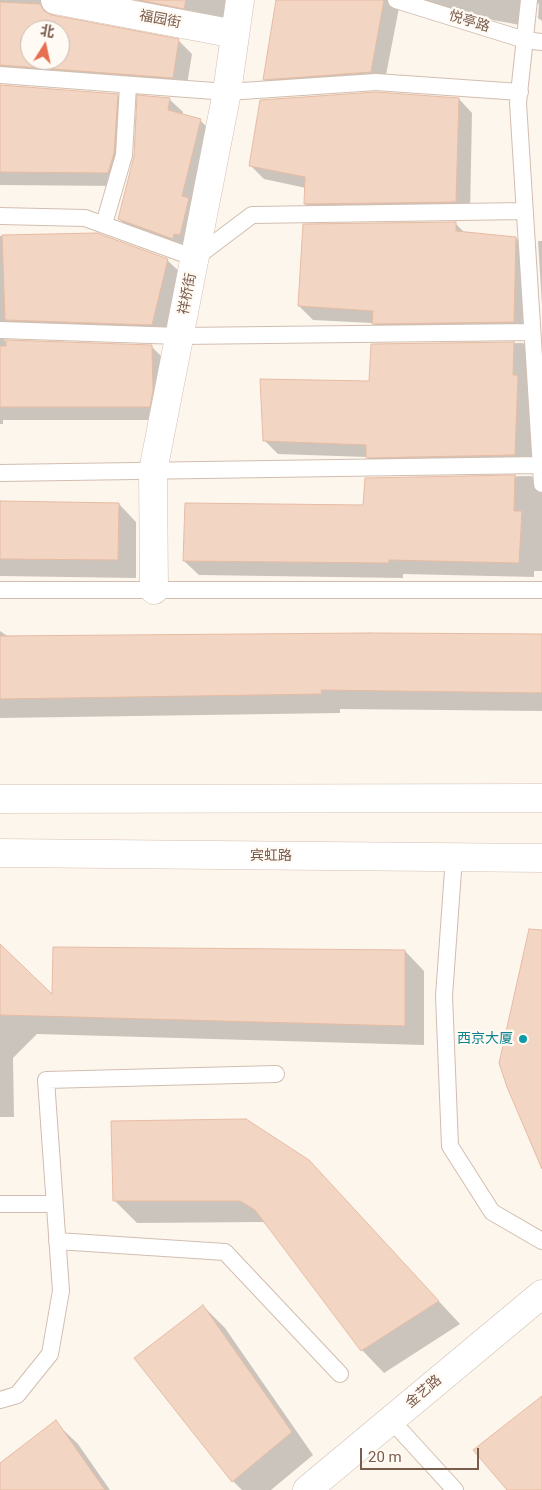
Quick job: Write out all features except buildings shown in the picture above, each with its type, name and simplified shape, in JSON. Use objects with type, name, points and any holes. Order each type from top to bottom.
[{"type":"street","name":"福园街","points":[[55,0],[235,34]]},
{"type":"street","name":"祥桥街","points":[[154,590],[153,470],[227,92],[240,0]]},
{"type":"street","points":[[0,799],[542,798]]},
{"type":"street","name":"宾虹路","points":[[0,853],[542,858]]},
{"type":"street","name":"金艺路","points":[[307,1490],[542,1294]]},
{"type":"lane","name":"悦亭路","points":[[396,0],[525,40],[542,42]]},
{"type":"lane","points":[[529,0],[518,103],[542,484]]},
{"type":"lane","points":[[0,75],[227,92],[376,82],[520,92]]},
{"type":"lane","points":[[104,224],[124,155],[128,86]]},
{"type":"lane","points":[[0,216],[85,218],[195,258],[252,215],[525,211]]},
{"type":"lane","points":[[0,330],[180,336],[532,332]]},
{"type":"lane","points":[[0,472],[540,465]]},
{"type":"lane","points":[[0,590],[542,590]]},
{"type":"lane","points":[[454,857],[444,996],[450,1146],[492,1212],[542,1241]]},
{"type":"lane","points":[[0,1400],[17,1395],[50,1354],[61,1292],[46,1080],[276,1074]]},
{"type":"lane","points":[[0,1204],[54,1204]]},
{"type":"lane","points":[[57,1241],[225,1252],[340,1374]]},
{"type":"lane","points":[[391,1420],[455,1490]]},
{"type":"place","name":"西京大厦","points":[[523,1039]]}]
